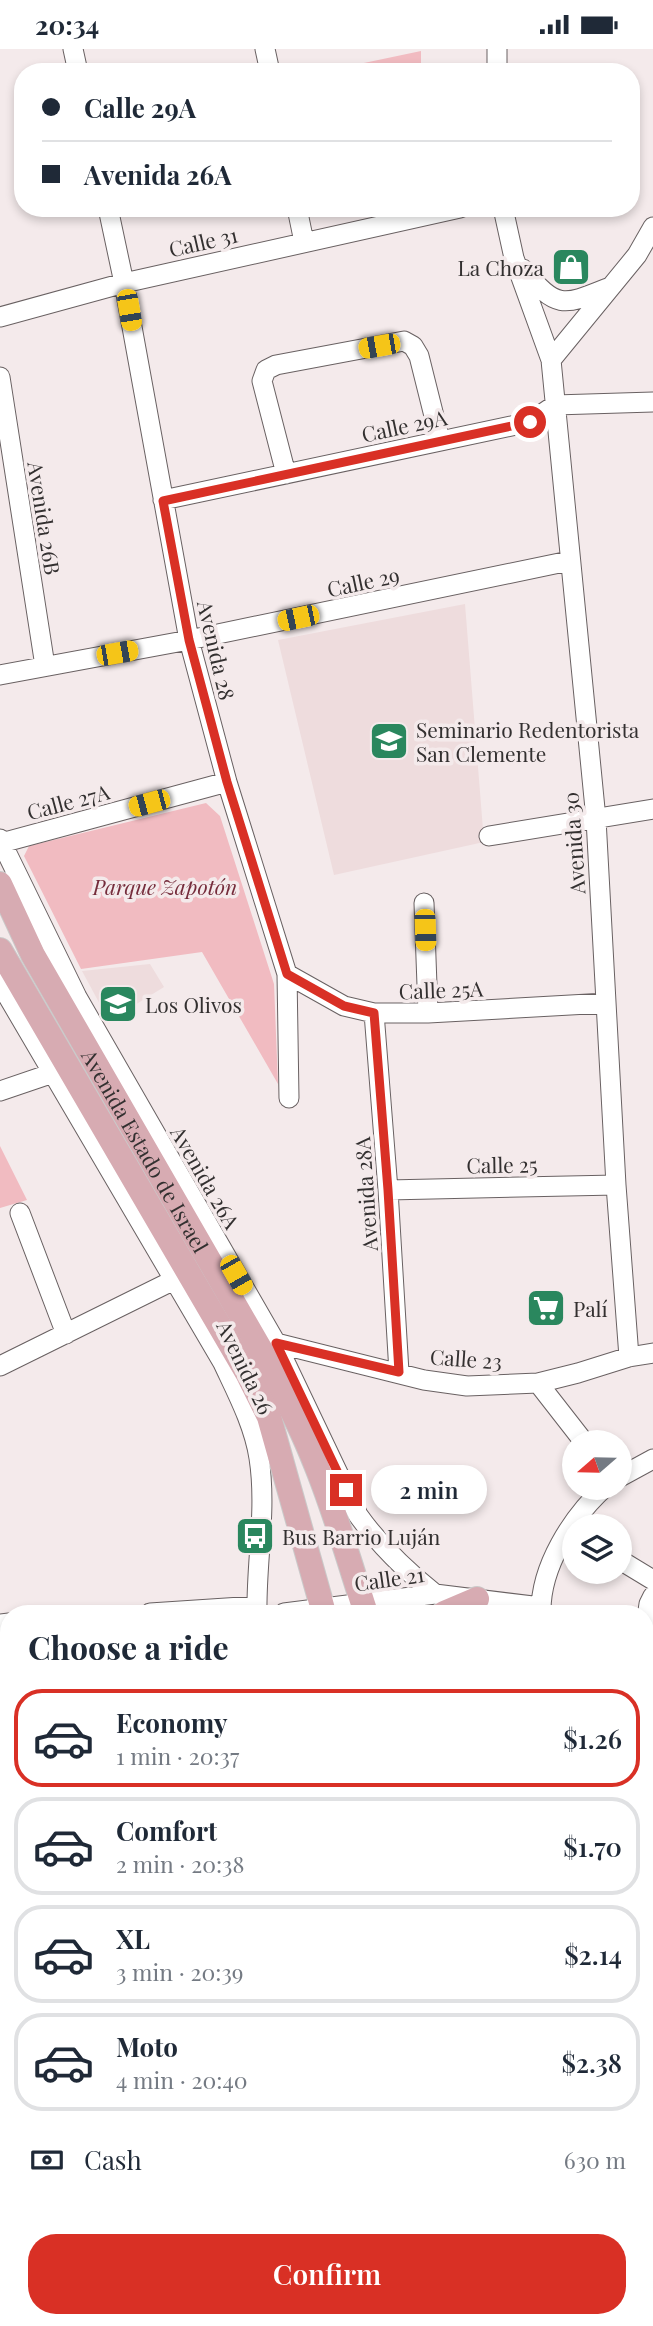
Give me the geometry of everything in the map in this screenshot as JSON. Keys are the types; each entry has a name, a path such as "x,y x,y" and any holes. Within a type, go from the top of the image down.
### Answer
{"main road":[{"name":"Avenida Estado de Israel","path":"0,884 33,955 265,1357 295,1417 322,1481 363,1605"},
{"name":"Avenida Estado de Israel","path":"0,950 247,1373 269,1417 321,1605"},
{"path":"440,1604 477,1599"}],"street":[{"name":"Avenida 28","path":"110,217 189,640 227,782 287,974 289,1098"},
{"path":"299,217 304,242"},
{"name":"Calle 31","path":"0,317 124,283 419,217"},
{"name":"Avenida 30","path":"505,217 514,257 551,360 596,819 616,1185 629,1357"},
{"path":"551,360 637,255 653,227"},
{"path":"514,257 542,292 557,301 578,300 611,287"},
{"path":"286,474 262,381 266,370 276,365 404,341 413,346 419,356 440,440"},
{"name":"Avenida 26B","path":"0,377 45,666"},
{"name":"Calle 29A","path":"163,501 530,422 555,405 653,403"},
{"name":"Calle 29","path":"0,675 189,640 569,561"},
{"name":"Calle 27A","path":"1,841 227,782"},
{"path":"489,836 653,809"},
{"name":"Avenida 26A","path":"1,841 77,997 276,1343 358,1515 375,1540 440,1604"},
{"path":"424,903 428,1013"},
{"name":"Calle 25A","path":"287,974 344,1006 374,1013 428,1013 606,1003"},
{"name":"Avenida 26","path":"0,983 223,1363 245,1410 259,1457 262,1496 257,1605"},
{"name":"Avenida 28A","path":"374,1013 399,1372"},
{"path":"0,1091 53,1073"},
{"name":"Calle 25","path":"388,1190 616,1185"},
{"path":"20,1213 66,1334"},
{"path":"0,1366 174,1280"},
{"name":"Calle 23","path":"276,1343 424,1380 467,1386 538,1383 629,1357 653,1353"},
{"path":"538,1383 575,1430"},
{"path":"632,1470 653,1459"},
{"path":"542,1605 550,1566 562,1546"},
{"path":"632,1567 653,1580"},
{"path":"477,1599 512,1605"}],"shaded area":[{"name":"Seminario Redentorista San Clemente","path":"465,604 484,842 334,875 278,640"},
{"name":"Los Olivos","path":"150,964 164,987 109,1021 82,971"}],"green space":[{"path":"421,51 421,63 364,63"},
{"name":"Parque Zapotón","path":"206,803 220,816 274,984 278,1084 202,952 81,969 24,856 29,846"},
{"path":"0,1146 27,1200 0,1208"}],"place":[{"name":"La Choza","path":"571,267"},
{"name":"Seminario Redentorista San Clemente","path":"389,741"},
{"name":"Los Olivos","path":"118,1004"},
{"name":"Palí","path":"546,1308"},
{"name":"Bus Barrio Luján","path":"255,1536"}],"route":[{"path":"346,1490 276,1343 399,1372 374,1013 344,1006 287,974 227,782 189,640 163,501 530,422"}]}
